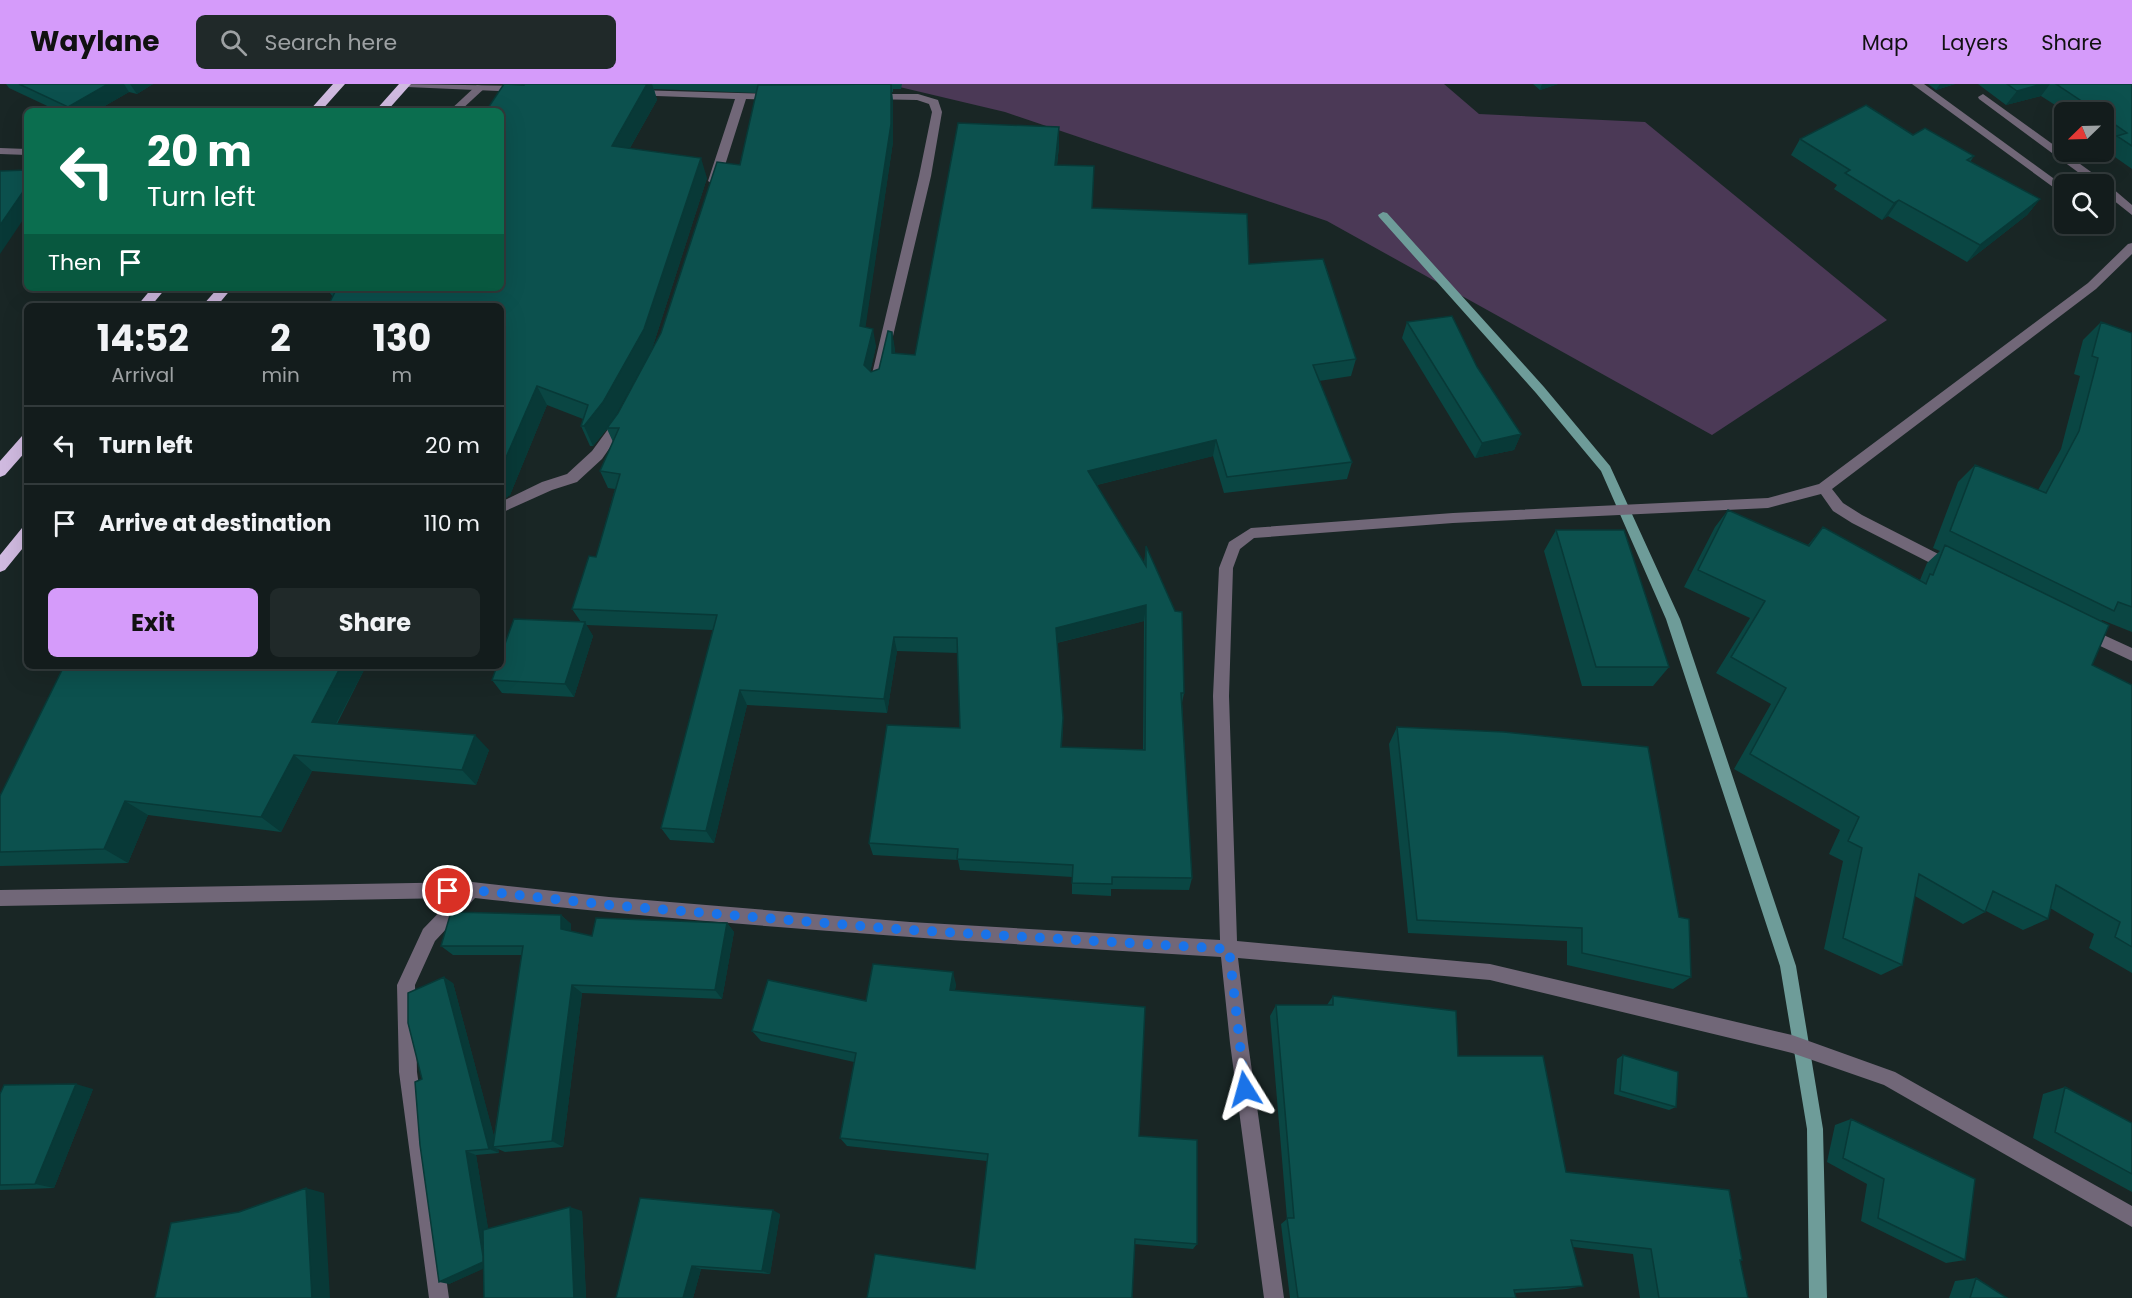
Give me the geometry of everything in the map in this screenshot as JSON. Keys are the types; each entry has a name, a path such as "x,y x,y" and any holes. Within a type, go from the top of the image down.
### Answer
{"highway":[{"path":"318,108 339,84"},
{"path":"384,108 406,84"},
{"path":"146,303 156,291"},
{"path":"212,303 222,291"},
{"path":"0,471 24,443"},
{"path":"0,566 24,536"}],"street":[{"path":"406,84 528,89"},
{"path":"1917,84 2054,184"},
{"path":"457,108 481,87"},
{"path":"623,93 741,98 788,97"},
{"path":"859,97 918,97 934,102 937,112 925,176 876,382"},
{"path":"1983,97 2085,174"},
{"path":"709,196 741,98"},
{"path":"0,151 24,152"},
{"path":"2114,197 2132,211"},
{"path":"1274,1298 1239,1043 1229,949 1221,696 1226,568 1234,546 1251,533 1453,518 1615,512 1768,502 1824,488 2092,286 2132,247"},
{"path":"504,507 547,486 572,478 597,455 629,407"},
{"path":"1824,488 1838,507 1857,519 1960,572"},
{"path":"2068,624 2132,656"},
{"path":"439,1298 408,1072 406,984 429,936 472,890"},
{"path":"0,898 472,890 620,906 909,930 1229,949 1490,972 1792,1044 1889,1078 2132,1217"}],"shaded area":[{"path":"887,84 1444,84 1479,114 1645,122 1887,320 1712,435 1327,221 1005,112"}],"building":[{"path":"19,84 108,84 68,107"},
{"path":"504,84 647,84 612,146 701,158 644,329 603,402 584,426 581,426 588,405 537,386 504,462 504,303 330,303 336,291 504,291 504,108 488,108"},
{"path":"891,84 891,124 860,326 873,329 864,365 871,372 879,369 888,331 892,332 892,353 915,355 958,123 1059,127 1055,165 1094,166 1092,208 1247,214 1249,264 1323,259 1356,359 1313,365 1352,462 1227,477 1216,440 1088,471 1146,566 1146,546 1175,611 1182,612 1184,693 1181,693 1192,878 1112,877 1112,884 1072,883 1073,865 957,859 958,849 869,843 887,725 960,728 957,638 894,637 884,699 740,690 706,831 661,828 717,615 572,609 589,556 596,557 620,474 600,471 619,428 607,428 618,413 661,333 717,162 740,165 758,85","holes":["1146,605 1145,750 1061,747 1063,718 1056,628"]},
{"path":"2007,84 2042,84 2017,91"},
{"path":"2056,84 2132,84 2132,146 2117,136 2127,133 2114,124 2114,102 2083,102"},
{"path":"1866,105 1913,135 1925,128 1974,156 1967,160 2040,199 1980,245 1899,200 1894,203 1845,173 1850,170 1800,139"},
{"path":"24,170 24,190 0,225 0,171"},
{"path":"1452,316 1477,367 1521,434 1482,443 1407,322"},
{"path":"2101,322 2132,333 2132,607 2118,602 2114,611 1950,531 1975,465 2046,493 2079,431 2098,358 2092,356"},
{"path":"1728,510 1809,546 1823,527 1926,584 1930,574 1933,575 1945,545 2109,625 2092,665 2132,685 2132,947 2115,937 2120,922 2056,885 2048,919 1993,891 1985,912 1919,874 1902,965 1843,938 1862,848 1848,841 1859,817 1750,754 1786,688 1731,657 1765,601 1698,570"},
{"path":"1556,530 1624,530 1669,667 1596,667"},
{"path":"514,619 585,622 565,684 492,680 496,669 504,669 504,647"},
{"path":"63,669 339,669 312,722 475,735 462,770 294,755 261,817 125,801 104,849 0,852 0,796"},
{"path":"1397,727 1504,732 1648,747 1679,917 1689,919 1691,977 1582,953 1582,928 1417,920"},
{"path":"451,912 561,915 561,929 592,936 596,918 727,923 715,990 572,985 552,1141 493,1147 523,946 441,946"},
{"path":"873,964 953,972 950,990 1145,1007 1139,1136 1197,1140 1197,1244 1135,1239 1132,1298 867,1298 875,1254 975,1269 988,1154 840,1138 856,1053 752,1031 768,980 866,1001"},
{"path":"444,977 489,1149 466,1151 483,1262 439,1282 420,1145 415,1082 422,1079 408,1023 408,993"},
{"path":"1333,996 1456,1011 1458,1056 1543,1056 1566,1172 1729,1190 1748,1298 1659,1298 1651,1249 1571,1240 1583,1286 1514,1290 1516,1298 1298,1298 1287,1218 1294,1218 1276,1005 1333,1005"},
{"path":"1623,1055 1678,1072 1676,1107 1620,1091"},
{"path":"76,1084 35,1184 0,1185 0,1094 4,1085"},
{"path":"2065,1087 2132,1123 2132,1174 2055,1132"},
{"path":"1851,1119 1975,1179 1965,1260 1878,1218 1884,1179 1843,1158"},
{"path":"306,1188 312,1298 155,1298 171,1223 239,1212"},
{"path":"640,1198 773,1210 762,1271 692,1266 683,1298 616,1298"},
{"path":"570,1207 574,1298 484,1298 483,1230"},
{"path":"1976,1278 2007,1298 1970,1298"}],"waterway":[{"path":"1383,215 1540,390 1606,469 1673,619 1788,966 1815,1129 1818,1298"}],"route":[{"path":"448,891 472,890 609,905 909,930 1229,949 1245,1089"}]}
